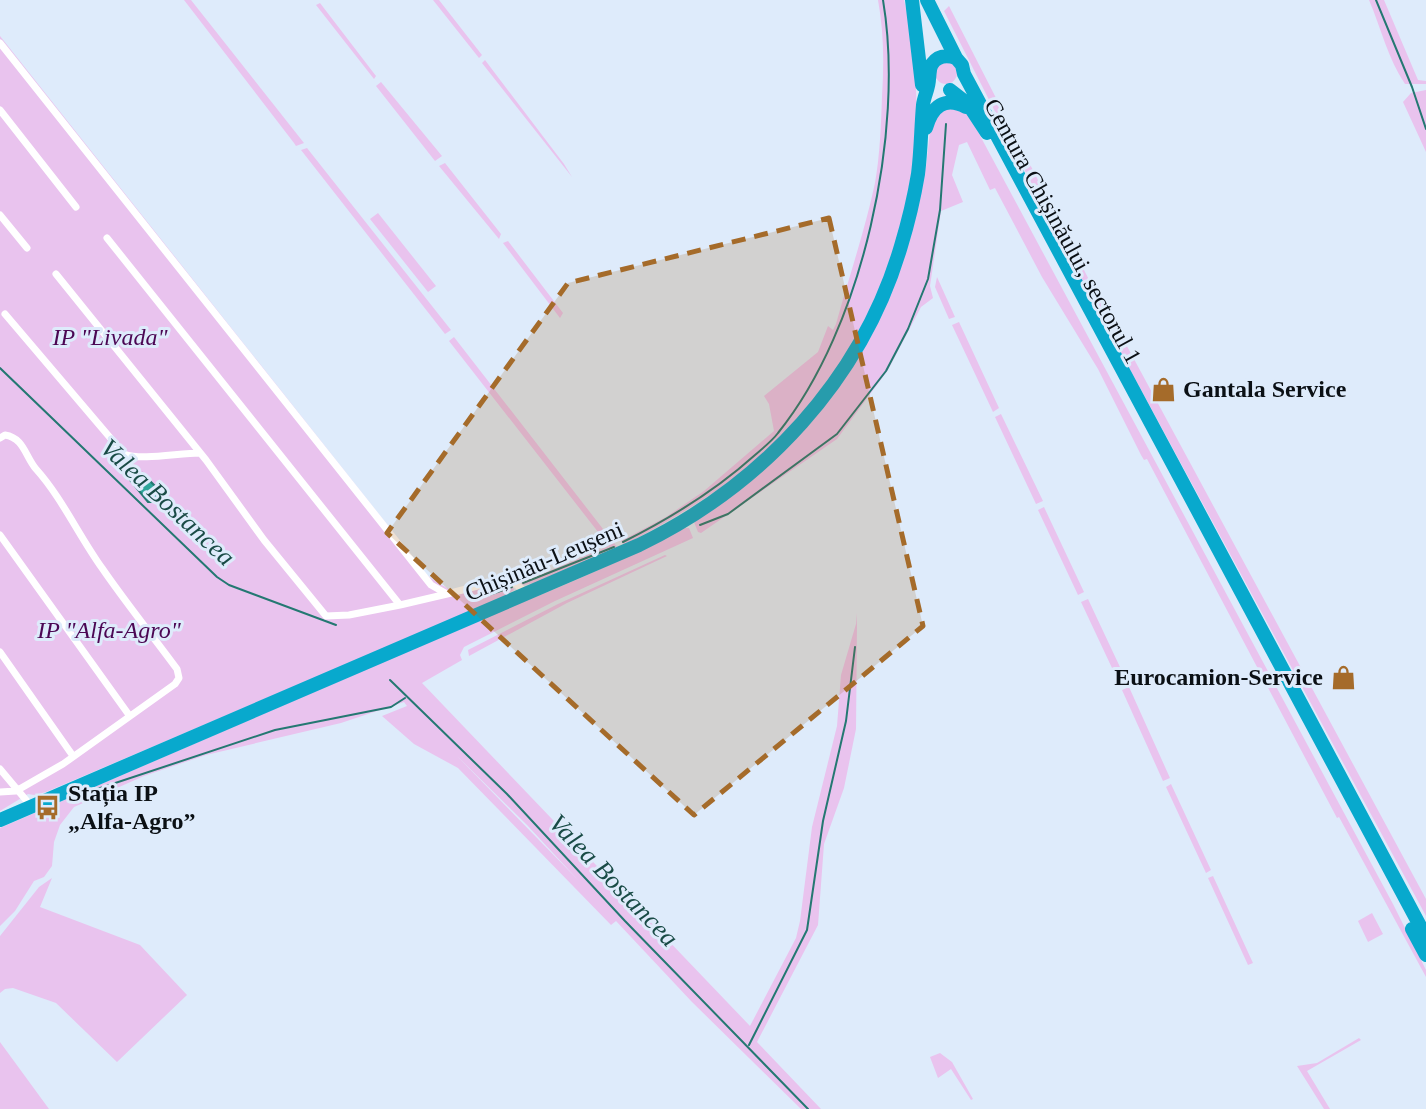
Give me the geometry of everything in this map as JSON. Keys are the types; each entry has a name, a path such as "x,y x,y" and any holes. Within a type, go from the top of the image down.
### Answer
{"highway":[{"path":"912,0 933,83 947,90"},
{"path":"912,0 923,103 920,150"},
{"path":"923,119 929,106 947,90 960,84 964,74 962,65 928,0"},
{"path":"923,103 930,71 939,57 956,58"},
{"name":"Centura Chișinăului, sectorul 1","path":"964,74 1426,937"},
{"name":"Centura Chișinăului, sectorul 1","path":"947,90 968,104 979,119 1426,955"},
{"path":"920,150 929,117 944,102 969,108 979,119"},
{"name":"Chișinău-Leușeni","path":"0,820 639,545 681,523 738,484 804,422 850,360 877,310 901,246 914,197 920,150"}],"street":[{"path":"0,43 397,545 431,585 447,594"},
{"path":"0,110 76,207"},
{"path":"0,215 27,248"},
{"path":"107,238 400,605"},
{"path":"56,274 326,615 349,615 400,605 508,578 528,593"},
{"path":"5,314 124,454 139,458 173,453 200,453"},
{"path":"0,438 5,435 13,436 24,446 33,466 47,480 102,568 177,669 179,678 175,684 73,756 16,791 0,792"},
{"path":"0,535 129,715"},
{"path":"0,652 73,756"},
{"path":"0,769 31,806"}],"highlighted area":[{"path":"829,218 923,626 694,815 387,533 568,283"}],"green space":[{"path":"184,0 191,0 304,143 296,146"},
{"path":"433,0 439,0 482,55 479,58"},
{"path":"878,0 904,0 913,53 916,107 913,160 904,214 888,265 867,315 841,362 810,406 770,448 700,501 624,545 621,541 666,517 704,491 774,431 769,404 764,396 818,352 828,326 833,330 836,324 867,218 877,172 883,60"},
{"path":"1369,0 1384,0 1418,80 1426,81 1426,84 1405,84 1389,54"},
{"path":"320,3 376,76 374,79 316,5"},
{"path":"949,6 1106,313 1094,307 944,11"},
{"path":"0,36 427,575 455,594 502,582 511,583 514,590 500,599 46,792 28,794 0,811"},
{"path":"485,60 564,164 572,177 482,63"},
{"path":"946,62 954,65 957,73 954,81 946,84 938,81 935,73 938,65"},
{"path":"381,82 442,156 435,161 376,86"},
{"path":"1426,90 1426,152 1403,102 1411,93"},
{"path":"946,106 967,113 977,130 1393,904 1426,970 1426,977 1339,817 1337,818 1147,459 1144,460 1141,455 1098,369 1042,277 995,188 990,190 967,142 959,145 952,175 963,202 941,211 930,286 933,298 921,307 888,370 837,439 701,533 698,532 694,522 849,372 926,167 931,122"},
{"path":"307,148 451,330 445,334 301,150"},
{"path":"445,163 501,234 499,239 439,166"},
{"path":"378,213 436,286 428,292 370,219"},
{"path":"508,241 563,313 560,318 503,243"},
{"path":"937,277 955,317 949,319 935,287"},
{"path":"959,322 999,408 993,412 952,325"},
{"path":"1115,324 1426,899 1426,916 1112,336"},
{"path":"454,337 617,547 535,583 523,585 520,581 522,576 530,579 609,546 449,341"},
{"path":"1001,414 1043,501 1036,504 995,417"},
{"path":"1044,507 1084,592 1078,595 1038,510"},
{"path":"689,528 693,538 555,601 464,647 460,655 462,660 422,683 750,1026 796,938 812,827 837,726 841,675 856,624 856,613 857,625 856,729 844,788 824,844 818,925 757,1042 821,1109 801,1109 692,1002 616,921 611,925 458,768 414,744 382,716 407,706 404,702 341,723 206,755 144,776 74,807 60,825 54,842 52,866 44,877 34,881 15,911 0,926 0,828 569,583","holes":["457,756 527,825 579,881"]},
{"path":"667,556 567,603 469,656 468,650 558,604"},
{"path":"1088,599 1127,682 1120,685 1081,602"},
{"path":"1129,687 1170,778 1163,781 1122,690"},
{"path":"1171,784 1211,870 1206,873 1166,787"},
{"path":"1213,876 1253,963 1248,965 1208,878"},
{"path":"52,878 40,907 140,945 187,995 117,1062 56,1003 13,988 0,993 0,936 39,887"},
{"path":"1372,913 1383,934 1368,942 1358,921"},
{"path":"1359,1038 1361,1040 1307,1071 1330,1109 1324,1109 1297,1066 1317,1063"},
{"path":"0,1042 49,1109 0,1109"},
{"path":"940,1053 952,1062 973,1099 971,1100 951,1069 938,1078 930,1057"}],"shaded area":[{"path":"142,473 164,495 155,502 148,502 130,480"}],"waterway":[{"path":"623,542 708,492 770,442 808,390 833,339 854,284 871,226 882,167 888,108 888,52 883,0"},
{"path":"1376,0 1412,87 1426,129"},
{"path":"700,525 728,514 837,434 886,371 908,329 928,279 940,210 946,124"},
{"name":"Valea Bostancea","path":"0,368 217,577 229,585 336,625"},
{"path":"523,583 614,547"},
{"path":"486,596 512,587"},
{"path":"749,1045 807,930 823,821 846,721 855,647"},
{"name":"Valea Bostancea","path":"390,680 507,794 625,921 808,1109"},
{"path":"70,798 275,730 391,707 405,698"}],"place":[{"name":"Gantala Service","path":"1163,389"},
{"name":"Eurocamion-Service","path":"1343,677"},
{"name":"Stația IP „Alfa-Agro”","path":"48,807"}],"park label":[{"name":"IP \"Livada\"","path":"110,337"},
{"name":"IP \"Alfa-Agro\"","path":"109,630"}]}
